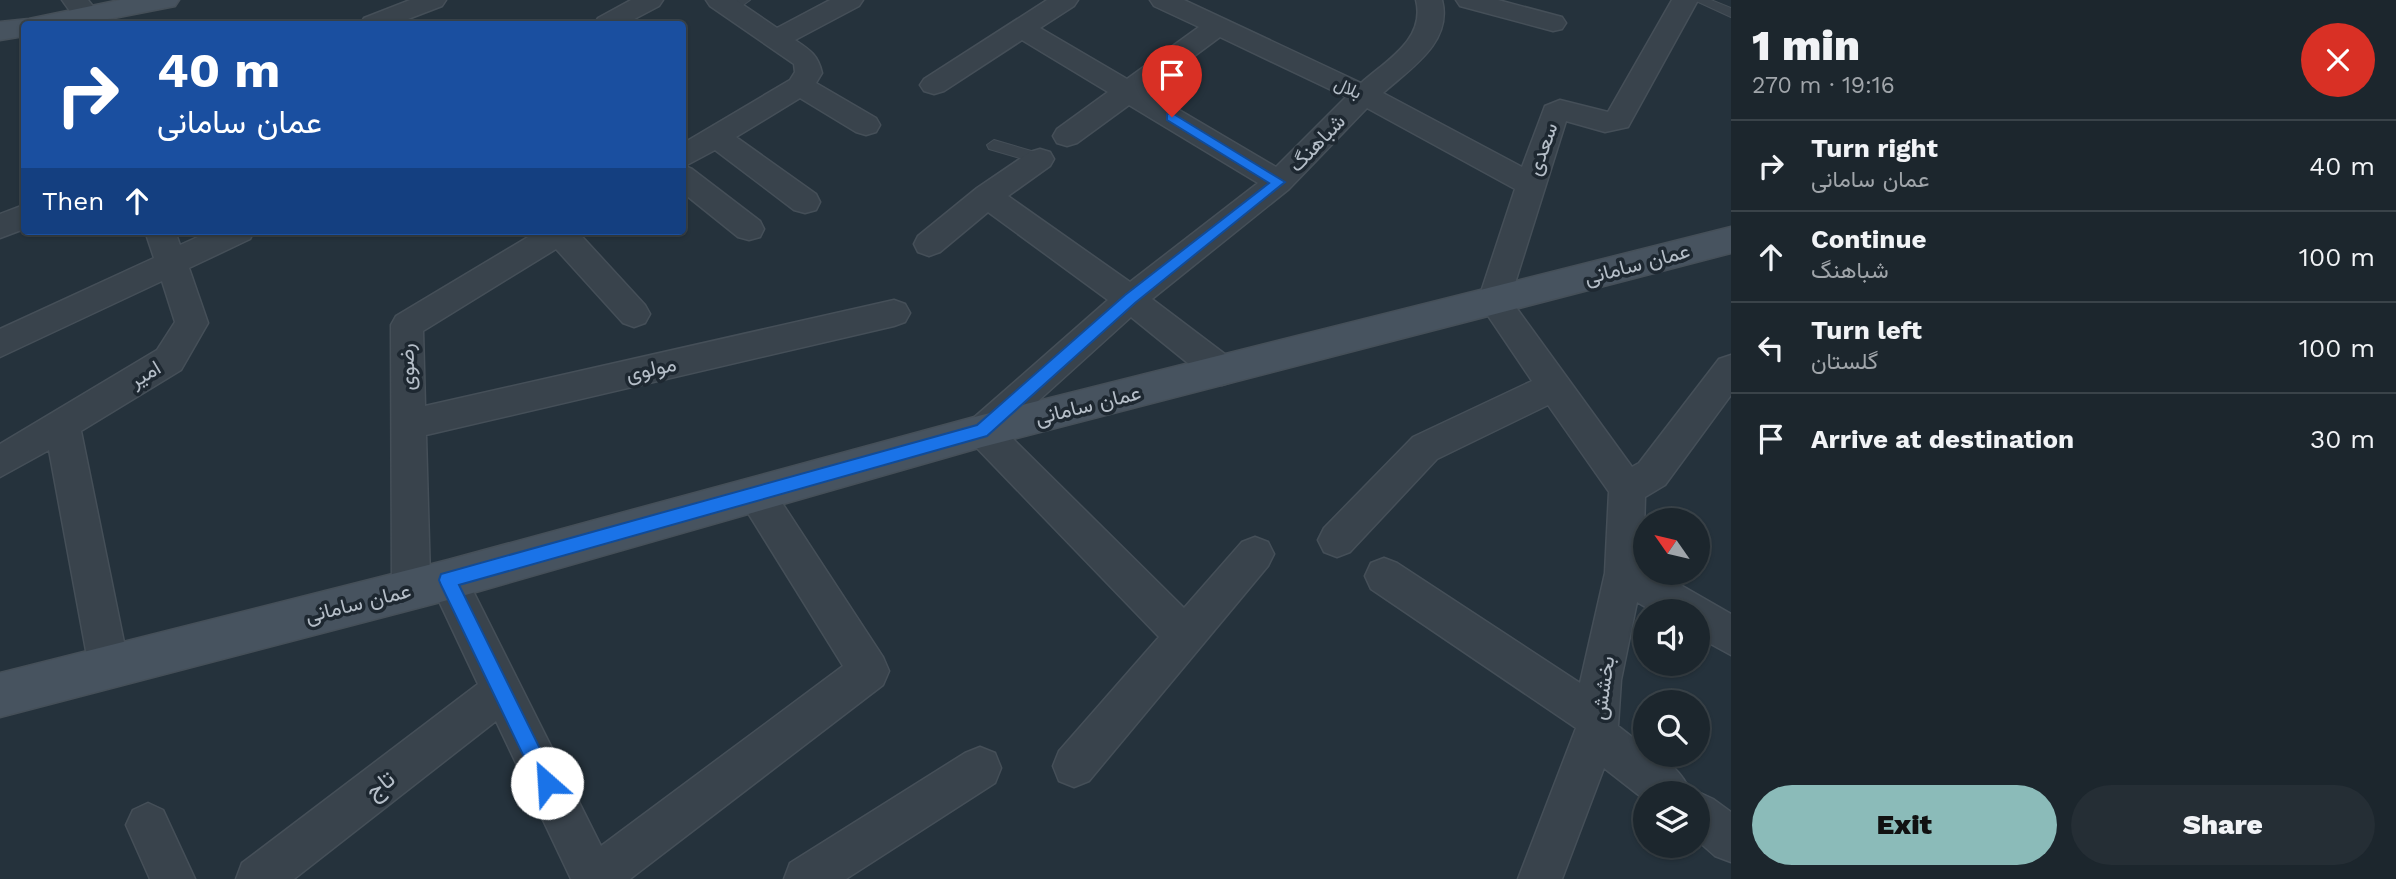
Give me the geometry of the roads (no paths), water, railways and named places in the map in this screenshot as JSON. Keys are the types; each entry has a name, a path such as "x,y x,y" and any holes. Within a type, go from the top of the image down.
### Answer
{"street":[{"path":"48,21 81,8 165,0"},
{"path":"612,21 650,0"},
{"path":"776,39 850,0"},
{"path":"934,85 1065,0"},
{"name":"بلال","path":"1163,0 1364,95 1530,184"},
{"path":"1402,0 1431,8"},
{"path":"1469,0 1553,23"},
{"name":"سعدی","path":"1494,301 1555,113 1560,109 1609,123 1618,120 1685,0"},
{"path":"380,21 428,2 444,21"},
{"path":"686,156 800,86 809,73 806,60 731,3"},
{"name":"شباهنگ","path":"982,431 1130,299 1279,182 1364,95 1423,43 1431,8"},
{"path":"1067,136 1217,27"},
{"path":"0,32 21,28"},
{"path":"1022,29 1279,182"},
{"path":"800,86 866,125"},
{"path":"716,137 805,202"},
{"path":"929,244 987,196 1040,159"},
{"path":"686,179 749,229"},
{"path":"987,196 1130,299 1222,372"},
{"path":"0,227 21,217"},
{"name":"امیر","path":"0,462 169,360 192,323 161,235"},
{"path":"0,344 231,235"},
{"name":"رضوی","path":"429,584 408,425 407,325 555,235"},
{"path":"563,235 634,314"},
{"name":"عمان سامانی","path":"0,695 429,584 982,431 1222,372 1731,240"},
{"path":"1494,301 1628,489 1652,474 1728,378"},
{"name":"مولوی","path":"408,425 894,313"},
{"path":"1337,540 1425,448 1554,386"},
{"path":"62,424 109,667"},
{"path":"982,431 1185,636"},
{"name":"بخشش","path":"1540,879 1597,727 1601,680 1624,572 1628,489"},
{"path":"429,584 502,691 594,879 869,671 756,494"},
{"path":"1074,766 1255,554"},
{"path":"1624,572 1668,599"},
{"path":"1384,576 1597,727 1657,781"},
{"path":"1710,623 1731,636"},
{"name":"تاج","path":"258,879 502,691"},
{"path":"806,879 980,768"},
{"path":"1710,823 1731,840"},
{"path":"148,825 173,879"}],"lane":[{"path":"1700,0 1731,13"},
{"path":"994,145 1040,159"}]}
